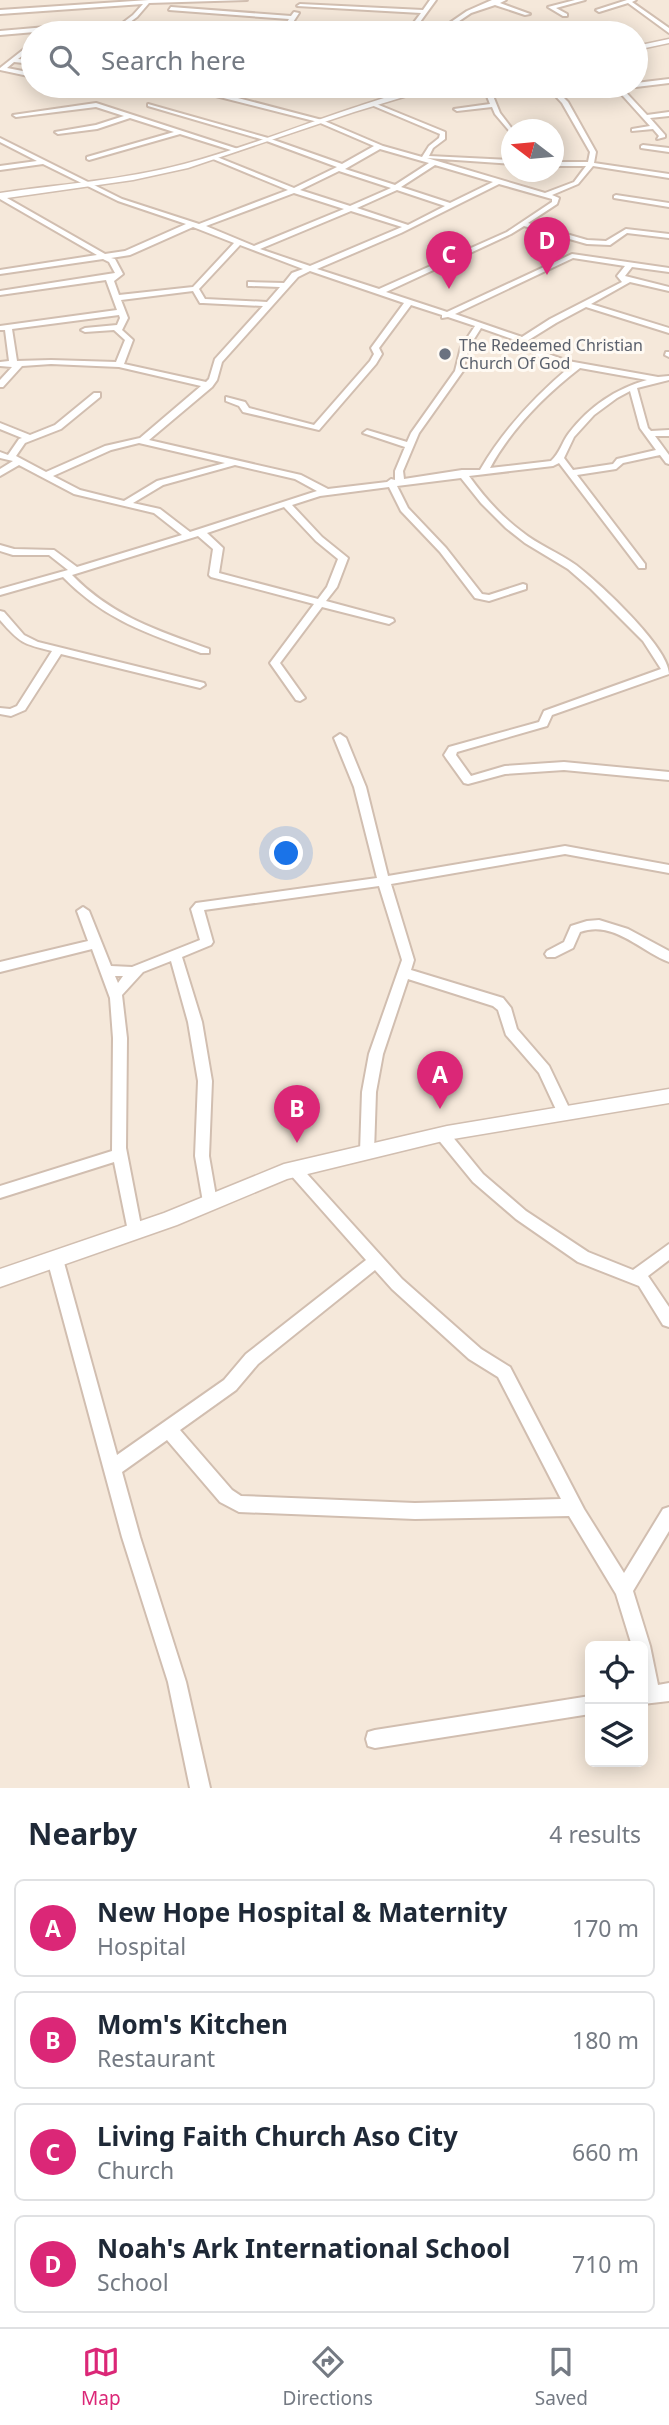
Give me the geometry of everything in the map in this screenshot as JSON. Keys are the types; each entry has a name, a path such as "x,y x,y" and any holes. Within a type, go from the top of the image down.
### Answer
{"street":[{"path":"46,0 54,8 60,21"},
{"path":"4,25 3,12 106,3 244,0"},
{"path":"418,21 433,0"},
{"path":"481,0 527,14"},
{"path":"456,21 469,12 503,0"},
{"path":"565,15 551,7 582,0"},
{"path":"198,21 208,1"},
{"path":"599,10 632,1 669,31"},
{"path":"128,21 146,2"},
{"path":"291,21 300,3 424,12"},
{"path":"142,9 293,18"},
{"path":"0,33 21,32"},
{"path":"648,44 669,41"},
{"path":"21,54 1,68 21,72"},
{"path":"13,60 21,61"},
{"path":"648,84 669,81"},
{"path":"231,98 320,121 380,146 556,198 555,203 523,224 379,292"},
{"path":"0,196 158,173 215,158 393,98"},
{"path":"492,98 504,119"},
{"path":"548,194 576,183 591,164 593,152 561,98"},
{"path":"628,98 663,136 659,138"},
{"path":"16,115 88,104 236,150"},
{"path":"372,104 443,133 442,139 431,147 423,158"},
{"path":"150,105 266,139 297,153 452,206"},
{"path":"457,109 495,105"},
{"path":"646,117 669,114"},
{"path":"58,132 97,127 130,116"},
{"path":"634,131 654,127"},
{"path":"89,158 178,133"},
{"path":"0,140 120,200 312,270 522,341 542,355 578,365 659,379"},
{"path":"0,272 102,256 115,258 293,190 342,168 380,146"},
{"path":"643,146 669,150"},
{"path":"215,158 293,190 408,227"},
{"path":"423,158 501,162"},
{"path":"0,168 45,162"},
{"path":"253,249 352,209 398,186 433,163"},
{"path":"564,164 591,164 669,176"},
{"path":"144,440 209,385 217,373 218,361 295,275 408,227 497,182"},
{"path":"0,196 102,256"},
{"path":"616,197 669,205"},
{"path":"523,224 587,242 607,243 626,230 669,236"},
{"path":"117,298 195,289 238,243"},
{"path":"445,316 572,256 669,270"},
{"path":"85,330 118,327 124,320 110,280 119,274 115,258"},
{"path":"0,260 15,269"},
{"path":"522,341 552,321 626,284 628,281 621,276 630,264"},
{"path":"27,267 38,286"},
{"path":"0,293 115,277"},
{"path":"625,279 669,289"},
{"path":"251,284 285,285"},
{"path":"195,289 203,301 267,304"},
{"path":"229,399 242,404 246,410 316,428 379,354 374,348 408,303"},
{"path":"586,305 669,331"},
{"path":"16,365 4,328 122,312"},
{"path":"478,326 465,346 458,371 438,396 410,446 395,482 404,509 443,550 479,596 489,597 523,587"},
{"path":"118,327 129,340 119,365"},
{"path":"0,364 51,362 119,365 209,385"},
{"path":"0,385 16,365"},
{"path":"484,471 525,415 578,365"},
{"path":"0,592 189,536 326,491 553,463 560,458 569,438 599,404 617,392 669,377"},
{"path":"633,387 648,434 669,461"},
{"path":"0,473 17,446 58,427 97,395"},
{"path":"0,426 30,438"},
{"path":"367,433 410,446"},
{"path":"648,434 669,433"},
{"path":"47,475 108,448 144,440 298,477 326,491"},
{"path":"572,473 616,466 620,461 661,452"},
{"path":"10,458 77,492 157,511 189,536"},
{"path":"560,458 642,566"},
{"path":"128,502 160,483 234,463"},
{"path":"462,473 485,505 495,510 500,519 529,543 555,554 642,634 668,670 548,713 543,724 453,750 450,755 468,780 505,770 564,766 669,776"},
{"path":"286,503 319,539 343,558 332,587 275,663 300,698"},
{"path":"200,532 218,548 214,575 389,621"},
{"path":"0,548 13,552 51,552 70,571 87,597 110,614 205,651"},
{"path":"0,614 20,637 57,651 200,685"},
{"path":"0,711 11,713 21,708 57,651"},
{"path":"340,737 360,788 408,960 376,1054 369,1092 367,1152"},
{"path":"115,993 135,972 207,942 197,909 200,906 384,881 565,850 669,869"},
{"path":"83,911 115,993 120,1038 120,1154 135,1231"},
{"path":"551,954 569,945 575,929 593,923 633,938 669,957"},
{"path":"0,967 94,944"},
{"path":"176,955 195,1022 205,1081 202,1156 210,1202"},
{"path":"105,971 135,972"},
{"path":"405,973 498,1002 504,1008 511,1031 544,1070 564,1112"},
{"path":"0,1278 135,1231 294,1169 442,1134 669,1096"},
{"path":"442,1134 478,1178 521,1215 583,1257 644,1281 669,1320"},
{"path":"0,1192 120,1154"},
{"path":"294,1169 397,1284 475,1354 504,1372 574,1507 624,1590 639,1641"},
{"path":"635,1277 669,1251"},
{"path":"55,1259 112,1469 177,1682 200,1788"},
{"path":"112,1469 230,1385 252,1359 376,1261"},
{"path":"169,1430 226,1496 239,1504 415,1511 574,1507"},
{"path":"624,1590 669,1515"},
{"path":"648,1673 654,1695"},
{"path":"375,1739 585,1705"}],"shaded area":[{"path":"0,0 669,0 669,1788 0,1788"}],"place":[{"name":"Noah's Ark International School","path":"547,275"},
{"name":"Living Faith Church Aso City","path":"449,289"},
{"name":"The Redeemed Christian Church Of God","path":"445,354"},
{"name":"New Hope Hospital & Maternity","path":"440,1109"},
{"name":"Mom's Kitchen","path":"297,1143"}]}
